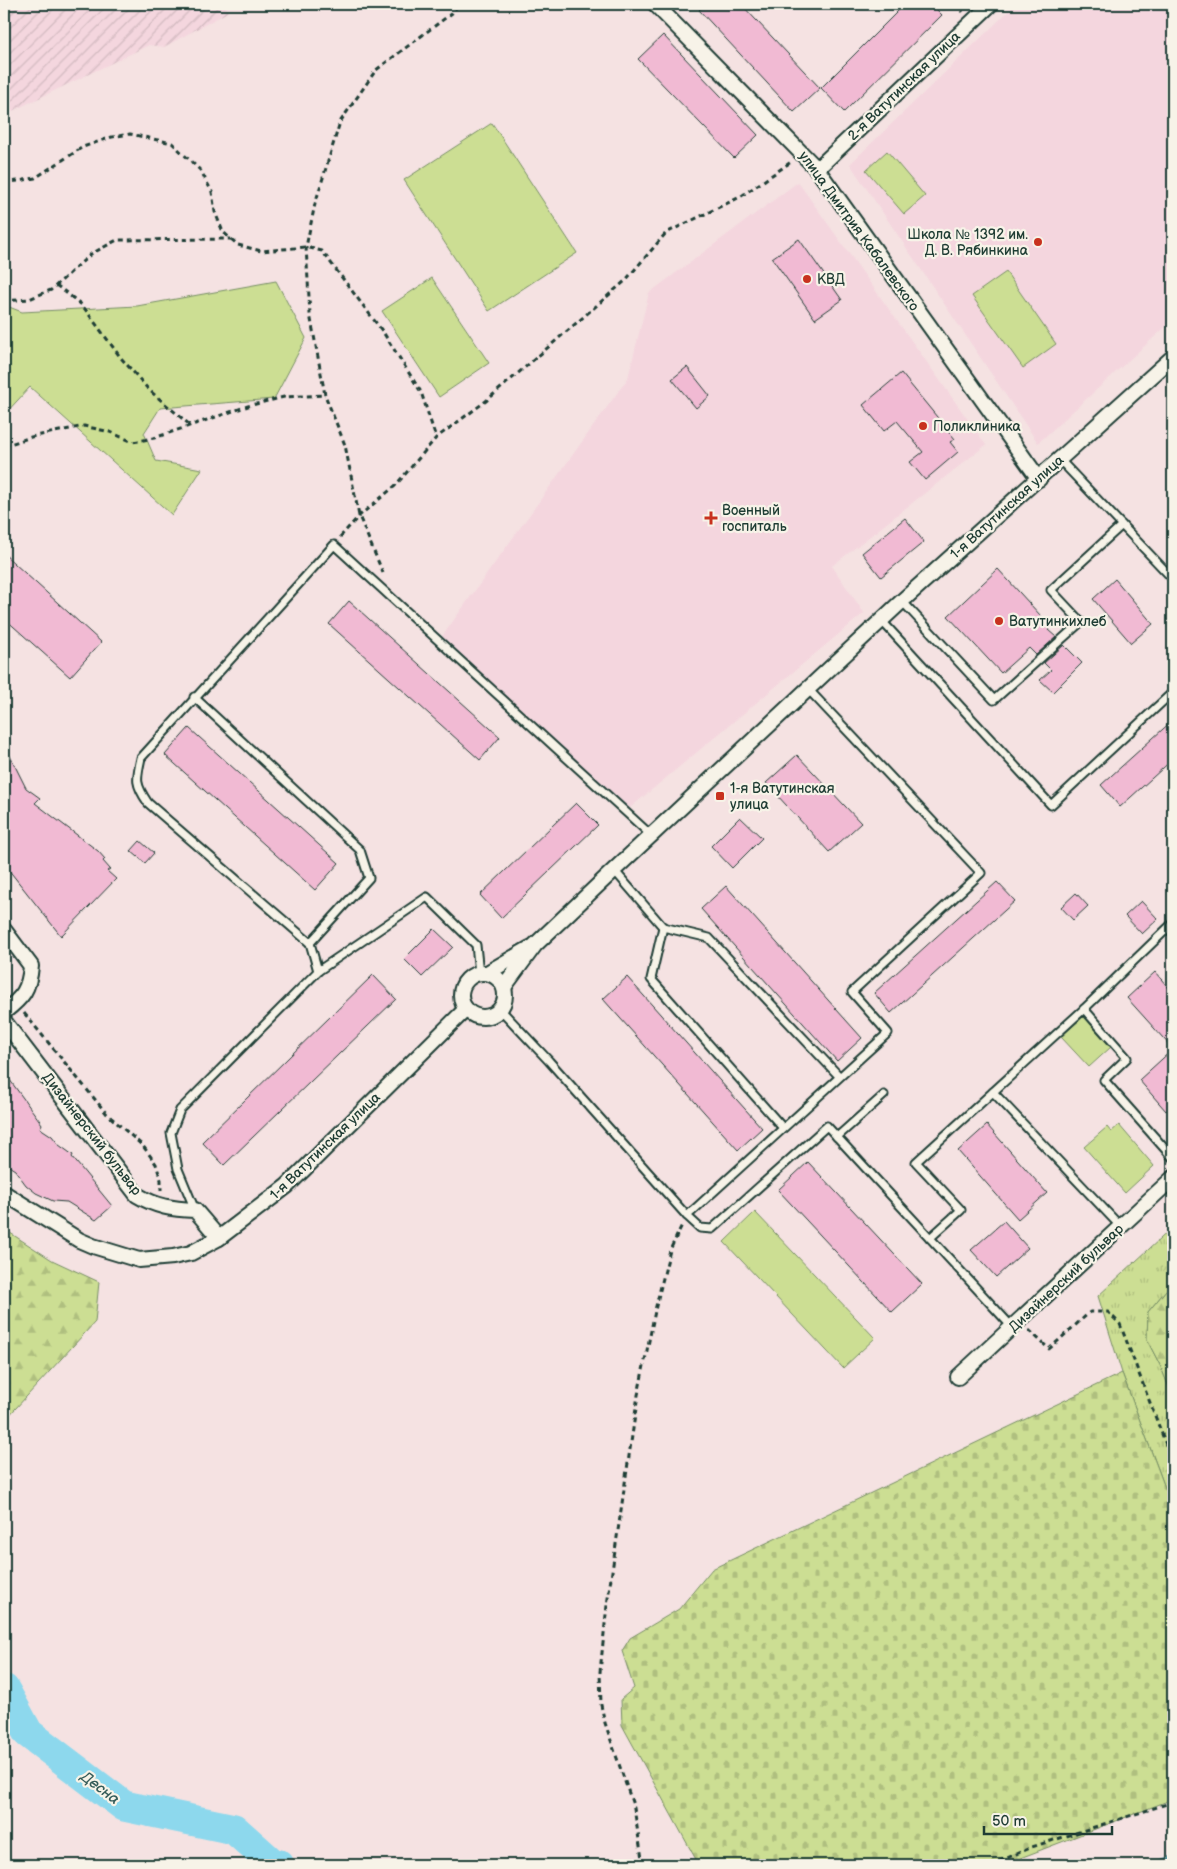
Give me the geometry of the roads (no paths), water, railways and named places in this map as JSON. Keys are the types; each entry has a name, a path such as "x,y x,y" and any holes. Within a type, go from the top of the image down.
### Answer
{"street":[{"name":"улица Дмитрия Кабалевского","path":"655,4 818,169 1039,479"},
{"name":"2-я Ватутинская улица","path":"818,169 991,4"},
{"name":"1-я Ватутинская улица","path":"504,988 535,945 614,870 881,620 1173,357"},
{"path":"4,930 31,966 30,983 16,1002 4,1012"},
{"name":"1-я Ватутинская улица","path":"483,973 535,945"},
{"path":"483,973 494,976 504,988 504,1002 500,1009 487,1016 479,1016 466,1009 461,995 462,987 466,980 483,973"},
{"name":"1-я Ватутинская улица","path":"4,1193 79,1240 93,1246 139,1260 173,1257 191,1253 219,1238 287,1186 466,1009"},
{"name":"Дизайнерский бульвар","path":"4,1021 137,1195 151,1203 172,1209 195,1210"},
{"name":"Дизайнерский бульвар","path":"958,1377 1173,1178"},
{"path":"195,1210 219,1238"}],"lane":[{"path":"1060,460 1173,580"},
{"path":"902,602 994,700 1081,622 1051,590 1122,525"},
{"path":"318,971 310,943 148,803 138,789 138,773 141,758 334,544 652,836"},
{"path":"881,620 1051,804 1173,692"},
{"path":"687,1216 888,1032 852,992 982,872 808,688"},
{"path":"194,698 360,850 368,878 310,943"},
{"path":"614,870 663,927 709,938 839,1076"},
{"path":"195,1210 178,1169 171,1133 180,1110 318,971 427,897 476,945 483,973"},
{"path":"930,1238 961,1210 916,1162 1084,1009 1173,923"},
{"path":"663,927 651,979 784,1128"},
{"path":"500,1009 549,1060 687,1216 700,1228 712,1230 827,1126 930,1238 1016,1324"},
{"path":"1084,1009 1127,1058 1104,1080 1173,1158"},
{"path":"993,1092 1121,1227"},
{"path":"837,1137 884,1096"}],"waterway":[{"name":"Десна","path":"4,1689 28,1733 124,1806 234,1829 272,1863 279,1865"},
{"path":"1152,1865 1173,1857"}],"place":[{"name":"Школа № 1392 им. Д. В. Рябинкина","path":"1038,242"},
{"name":"КВД","path":"807,279"},
{"name":"Поликлиника","path":"923,426"},
{"name":"Военный госпиталь","path":"711,518"},
{"name":"Ватутинкихлеб","path":"999,621"},
{"name":"1-я Ватутинская улица","path":"720,796"}]}
